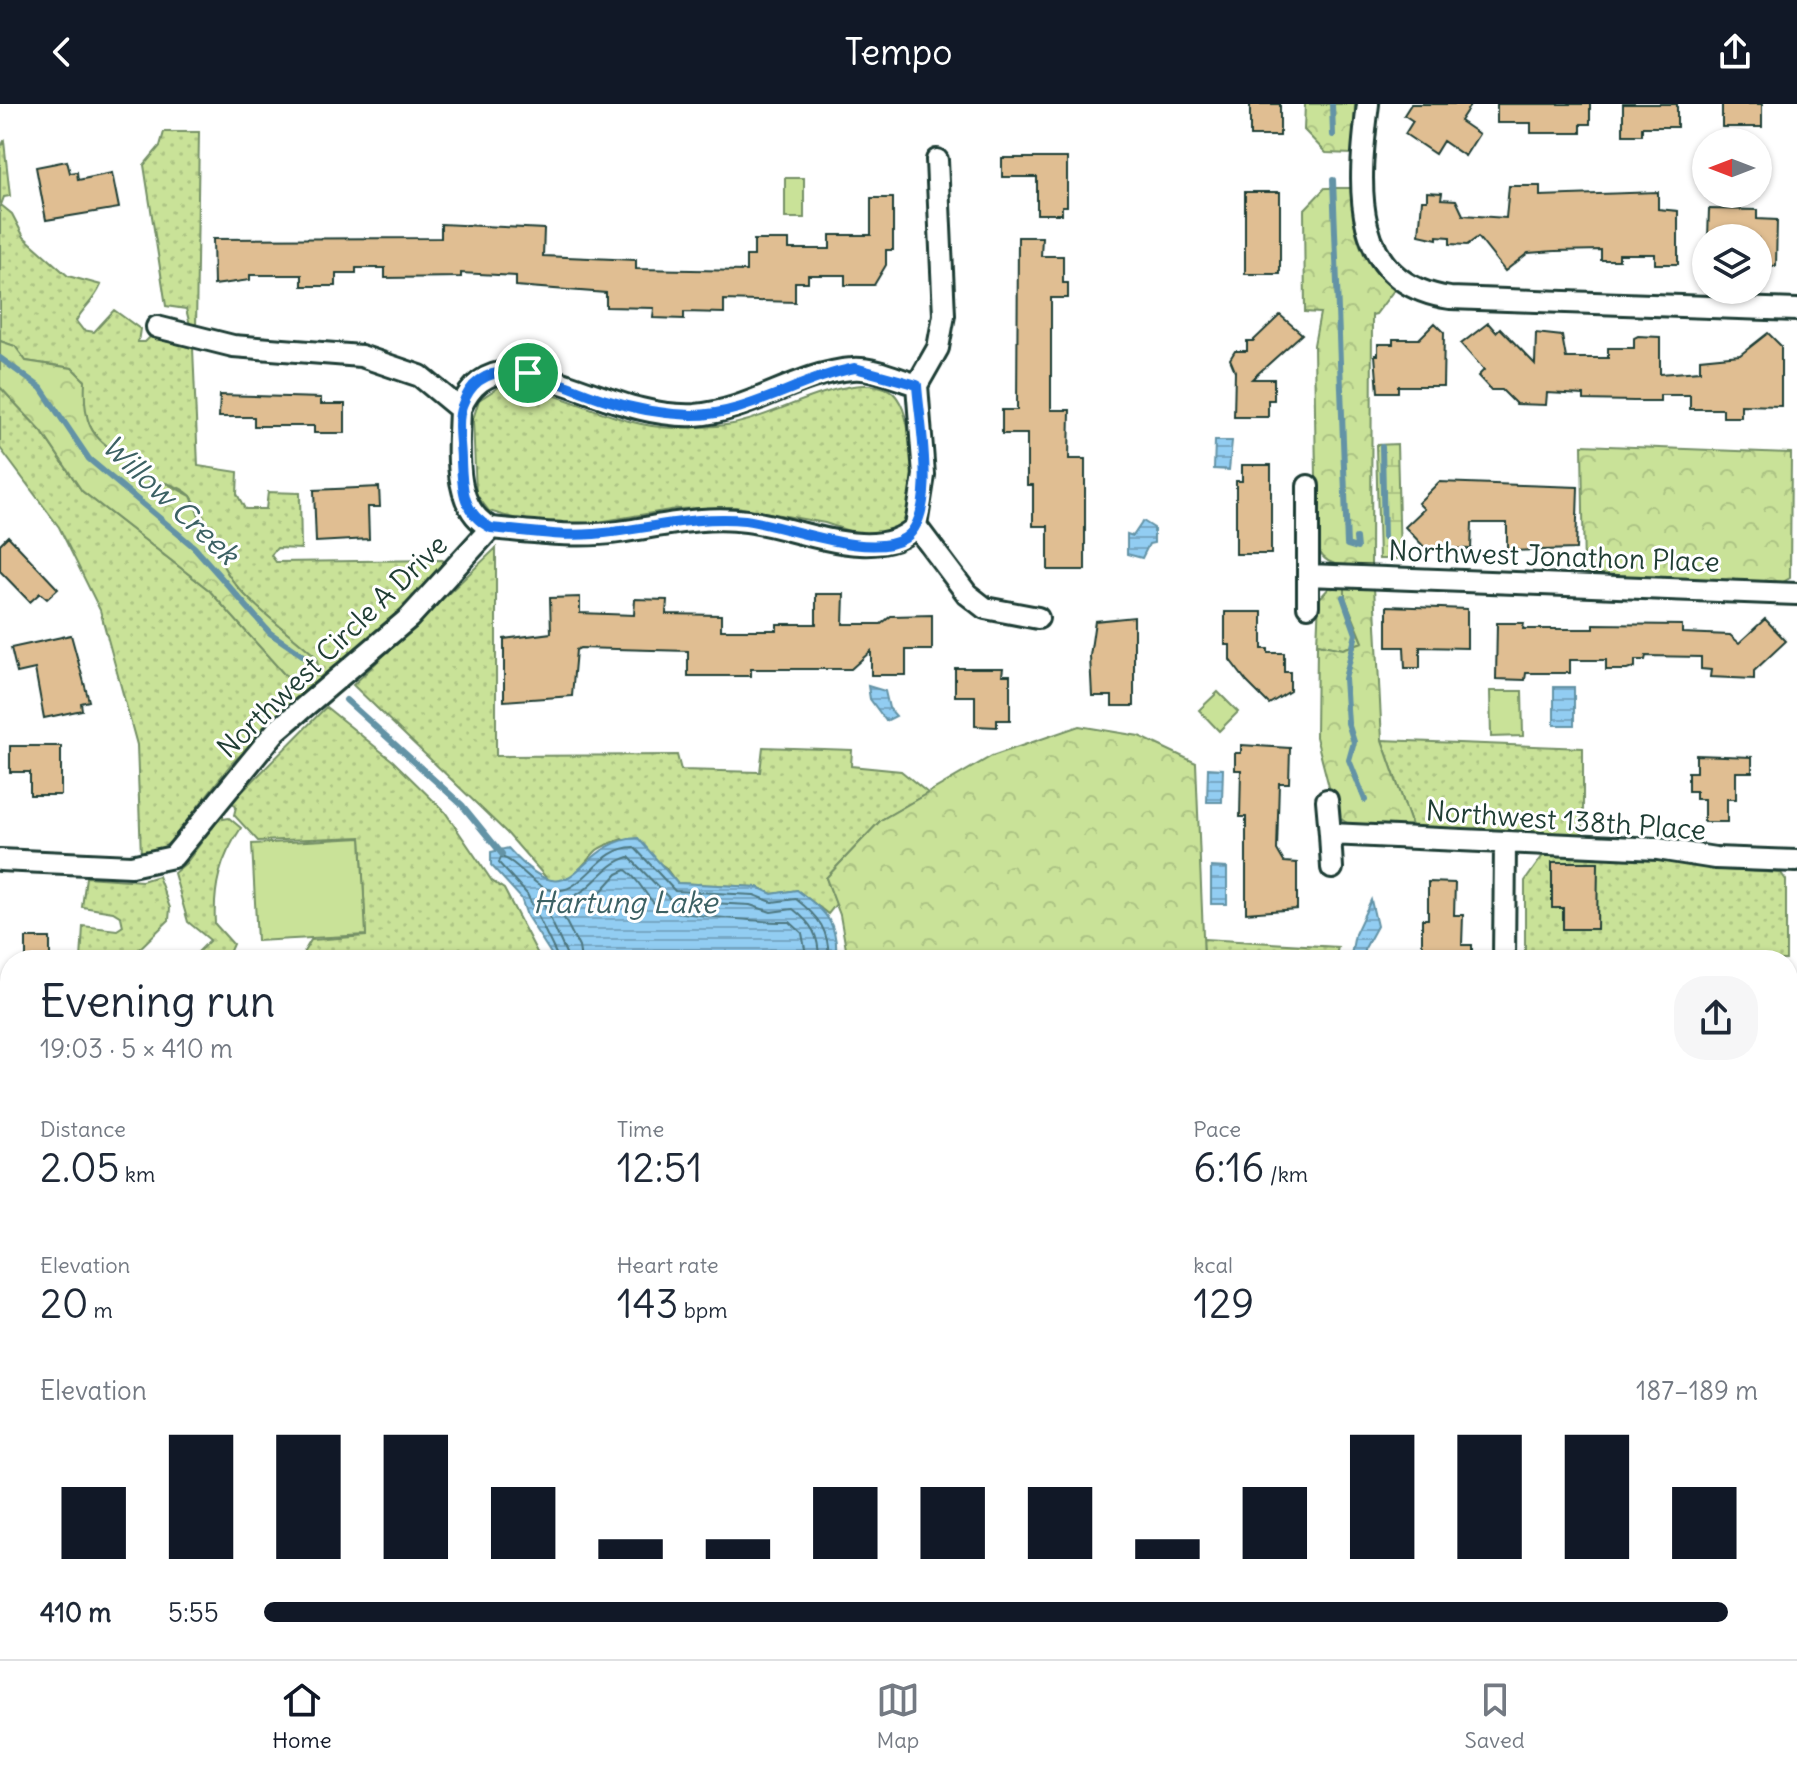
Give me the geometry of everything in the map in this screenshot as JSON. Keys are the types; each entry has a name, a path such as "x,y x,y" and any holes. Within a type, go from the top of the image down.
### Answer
{"street":[{"path":"1368,104 1364,217 1369,238 1385,267 1414,289 1450,298 1797,310"},
{"path":"491,528 589,535 703,518 759,523 864,546 887,544 905,538 916,526 924,475 917,385 938,348 944,315 937,160"},
{"path":"157,327 233,346 372,359 420,376 460,409 468,392 480,380 496,372 512,371 634,408 693,415 723,411 829,373 855,368 917,385"},
{"name":"Northwest Circle A Drive","path":"0,860 131,866 173,857 276,731 409,618 491,528 479,522 463,493 460,409"},
{"path":"1308,486 1308,606"},
{"path":"916,526 967,594 985,608 1038,618"},
{"name":"Northwest Jonathon Place","path":"1308,575 1797,594"},
{"path":"1327,800 1332,868"},
{"name":"Northwest 138th Place","path":"1330,834 1658,849 1715,858 1797,861"},
{"path":"1504,950 1505,843"}],"green space":[{"path":"1305,104 1355,104 1353,154 1326,153 1304,130"},
{"path":"164,132 199,132 196,329 191,329 186,309 166,306 144,165 160,146"},
{"path":"4,141 10,196 4,197 1,205 12,214 24,237 68,276 101,285 76,321 83,330 94,332 114,310 140,329 138,342 145,342 150,337 193,348 198,466 238,472 237,494 245,509 266,509 268,492 300,493 301,549 277,548 271,555 276,562 442,560 448,563 376,633 232,763 171,841 157,853 141,856 137,745 100,610 59,527 0,448 0,387 42,432 82,491 209,590 284,674 316,657 238,587 217,553 214,533 190,495 169,484 128,476 123,456 102,442 90,426 84,381 72,368 26,361 15,346 0,341 0,148"},
{"path":"785,178 804,178 804,218 785,218"},
{"path":"1325,188 1352,188 1353,218 1360,245 1373,269 1394,290 1372,315 1371,566 1331,563 1320,553 1317,545 1314,345 1320,313 1305,312 1304,210"},
{"path":"0,341 15,346 26,361 72,368 85,381 85,406 90,426 102,442 123,456 128,476 168,484 191,496 200,518 214,533 217,553 238,587 316,657 318,666 310,679 298,683 284,674 209,590 82,491 42,432 0,387"},
{"path":"514,385 535,389 636,423 678,428 750,420 850,386 885,388 900,402 908,429 912,483 905,518 900,530 867,537 825,523 736,507 676,509 574,526 519,520 489,511 476,494 473,419 479,400 499,387"},
{"path":"1397,444 1400,559 1379,559 1376,445"},
{"path":"1582,445 1791,453 1790,578 1783,582 1584,575"},
{"path":"496,548 496,756 677,755 681,770 760,772 763,747 852,750 851,766 901,771 928,793 881,820 826,878 836,904 828,914 797,890 772,894 757,887 677,883 665,867 622,839 597,850 565,880 549,881 507,833 353,685"},
{"path":"1345,586 1345,598 1363,642 1343,649 1317,644 1319,599 1330,587"},
{"path":"1345,586 1374,587 1382,740 1413,829 1358,827 1340,818 1335,810 1316,737 1317,644 1343,649 1363,642 1345,598"},
{"path":"1490,691 1522,691 1523,736 1491,737"},
{"path":"1218,692 1238,712 1219,731 1199,710"},
{"path":"326,707 393,761 445,812 492,881 504,889 536,950 305,950 311,940 366,936 361,837 258,841 234,815 236,807 232,802"},
{"path":"1079,726 1139,736 1196,763 1204,950 846,950 840,915 826,878 881,820 992,756"},
{"path":"1382,740 1583,748 1583,836 1413,829"},
{"path":"223,813 223,819 229,818 241,828 223,862 215,898 215,924 233,944 230,950 200,950 210,940 188,922 174,873 186,863"},
{"path":"361,838 366,935 257,941 252,844"},
{"path":"1544,854 1647,858 1724,870 1781,873 1786,880 1786,950 1525,950 1525,881"},
{"path":"158,876 170,908 169,920 138,950 82,950 83,926 117,930 123,926 121,917 113,912 82,907 86,877 142,881"},
{"path":"1203,939 1338,947 1337,950 1204,950"}],"water":[{"path":"1215,441 1232,441 1229,470 1214,469"},
{"path":"1143,521 1154,528 1154,543 1149,544 1142,558 1127,554 1127,534 1133,536"},
{"path":"868,686 885,691 889,708 896,716 886,721 870,699"},
{"path":"1554,687 1574,687 1574,725 1554,725"},
{"path":"1208,768 1223,769 1222,802 1207,802"},
{"name":"Hartung Lake","path":"638,838 677,883 757,887 772,894 797,890 828,919 835,936 836,950 549,950 527,916 521,898 491,865 491,852 508,848 531,870 548,879 562,879 617,842"},
{"path":"1211,867 1227,868 1227,904 1211,904"},
{"path":"1371,900 1377,926 1364,950 1352,950 1355,934"}],"building":[{"path":"1250,104 1280,104 1280,136 1250,136"},
{"path":"1411,104 1471,104 1460,121 1479,134 1465,156 1443,141 1435,154 1405,134 1413,121 1404,115"},
{"path":"1497,104 1590,104 1590,124 1581,124 1581,133 1531,133 1531,123 1497,123"},
{"path":"1623,104 1677,104 1677,127 1642,127 1642,135 1623,135"},
{"path":"1722,104 1762,104 1762,127 1722,127"},
{"path":"1002,158 1067,158 1067,206 1062,206 1062,214 1037,214 1037,177 1002,177"},
{"path":"67,161 70,173 77,172 78,180 112,173 119,208 46,220 36,167"},
{"path":"1509,186 1540,186 1540,196 1658,192 1658,209 1678,211 1678,264 1655,264 1655,254 1619,254 1619,260 1601,260 1601,250 1555,251 1528,253 1505,271 1478,237 1467,245 1450,244 1450,237 1437,236 1437,239 1419,235 1422,200 1427,200 1427,192 1442,193 1441,199 1456,200 1463,215 1506,218"},
{"path":"1245,192 1280,192 1280,274 1245,274"},
{"path":"871,198 893,198 893,250 886,250 886,265 874,285 845,285 845,275 808,275 808,282 795,282 795,302 724,300 724,313 684,312 684,319 653,318 654,308 606,307 606,293 516,286 516,276 461,273 461,277 385,278 385,268 356,268 356,273 336,273 336,286 302,286 302,275 250,275 250,280 214,285 213,239 441,238 441,224 544,229 543,256 636,260 636,269 746,271 746,256 754,256 754,240 789,240 789,249 830,249 830,235 871,235"},
{"path":"1709,209 1757,210 1757,219 1777,220 1776,266 1772,266 1772,224 1708,224"},
{"path":"1018,237 1042,237 1041,256 1063,256 1063,283 1068,283 1068,298 1051,298 1051,410 1070,410 1069,459 1085,459 1085,570 1048,570 1048,526 1033,526 1033,485 1027,485 1027,434 1002,434 1002,410 1017,410"},
{"path":"1280,315 1302,334 1252,379 1274,379 1274,400 1268,400 1268,417 1234,417 1235,371 1230,359 1235,351 1247,351 1247,341 1253,341"},
{"path":"1435,323 1444,332 1443,386 1398,386 1398,392 1378,392 1375,355 1378,355 1378,344 1393,344 1393,339 1419,339"},
{"path":"1488,323 1496,332 1500,328 1535,364 1536,333 1562,336 1566,358 1608,358 1608,348 1634,348 1634,338 1638,336 1660,337 1660,374 1700,371 1700,359 1740,355 1768,333 1781,346 1781,406 1741,405 1741,417 1723,417 1723,409 1690,409 1690,395 1660,395 1660,401 1634,401 1584,400 1584,395 1547,393 1546,405 1516,404 1502,390 1491,390 1478,376 1484,370 1461,344"},
{"path":"220,395 321,398 321,404 345,404 345,433 314,433 314,426 254,426 254,417 219,417"},
{"path":"1242,465 1271,465 1271,554 1236,554 1236,481 1242,481"},
{"path":"1439,482 1578,487 1576,549 1507,551 1507,523 1472,523 1471,549 1435,548 1430,553 1405,527 1424,509 1418,503"},
{"path":"379,487 380,507 368,507 369,539 316,542 314,490"},
{"path":"8,536 58,589 47,599 40,593 30,602 0,571 0,544"},
{"path":"816,594 844,594 843,624 881,624 891,616 932,615 932,650 906,650 906,675 871,675 871,651 851,669 751,669 751,676 688,676 688,651 580,648 576,650 572,696 504,701 504,639 551,633 550,598 580,597 580,613 634,615 635,599 667,600 666,614 721,615 721,630 777,630 777,624 816,624"},
{"path":"1387,606 1467,609 1467,648 1420,647 1420,668 1405,668 1404,647 1387,647"},
{"path":"1225,612 1262,612 1262,649 1268,649 1268,653 1284,653 1284,672 1290,672 1290,691 1269,704 1247,682 1230,660 1230,645 1225,645"},
{"path":"1134,617 1134,706 1112,706 1112,696 1092,696 1090,656 1095,621"},
{"path":"1765,619 1786,641 1754,671 1754,679 1710,677 1711,670 1701,669 1701,657 1646,656 1645,660 1635,660 1635,667 1627,670 1606,670 1606,660 1570,660 1570,673 1526,673 1525,680 1496,679 1497,623 1524,623 1523,629 1594,629 1594,624 1682,625 1682,633 1730,635 1739,643"},
{"path":"71,635 89,701 81,703 82,710 44,718 35,669 17,673 11,648"},
{"path":"955,668 1003,668 1002,675 1010,675 1010,720 997,720 997,727 975,726 975,696 955,696"},
{"path":"1241,745 1290,748 1289,783 1279,783 1277,850 1284,862 1297,863 1297,909 1246,913 1246,817 1240,817 1241,770 1235,770 1235,753 1241,753"},
{"path":"10,746 61,746 61,795 30,795 30,772 10,772"},
{"path":"1696,755 1752,757 1752,772 1736,772 1736,799 1727,799 1727,822 1704,822 1704,799 1696,799 1696,791 1688,791 1688,772 1696,772"},
{"path":"1552,862 1598,862 1597,929 1563,929 1563,908 1552,908"},
{"path":"1428,882 1455,883 1454,915 1463,915 1462,945 1472,945 1472,950 1422,950 1422,919 1428,919"},
{"path":"26,938 50,938 50,950 26,950"}],"waterway":[{"path":"1332,104 1333,135"},
{"path":"1333,180 1347,545 1357,548 1356,538"},
{"name":"Willow Creek","path":"0,358 41,388 89,459 194,547 270,633 304,656 316,670"},
{"path":"1382,447 1384,537"},
{"path":"1343,597 1356,634 1345,679 1348,723 1354,742 1349,760 1365,800"},
{"name":"Willow Creek","path":"346,700 462,805 502,854"}],"route":[{"path":"855,368 917,385 924,475 923,497 916,526 905,538 887,544 864,546 745,520 703,518 589,535 491,528 479,522 469,509 463,493 460,409 468,392 482,379 496,372 528,373 634,408 693,415 723,411 829,373 855,368"}]}
